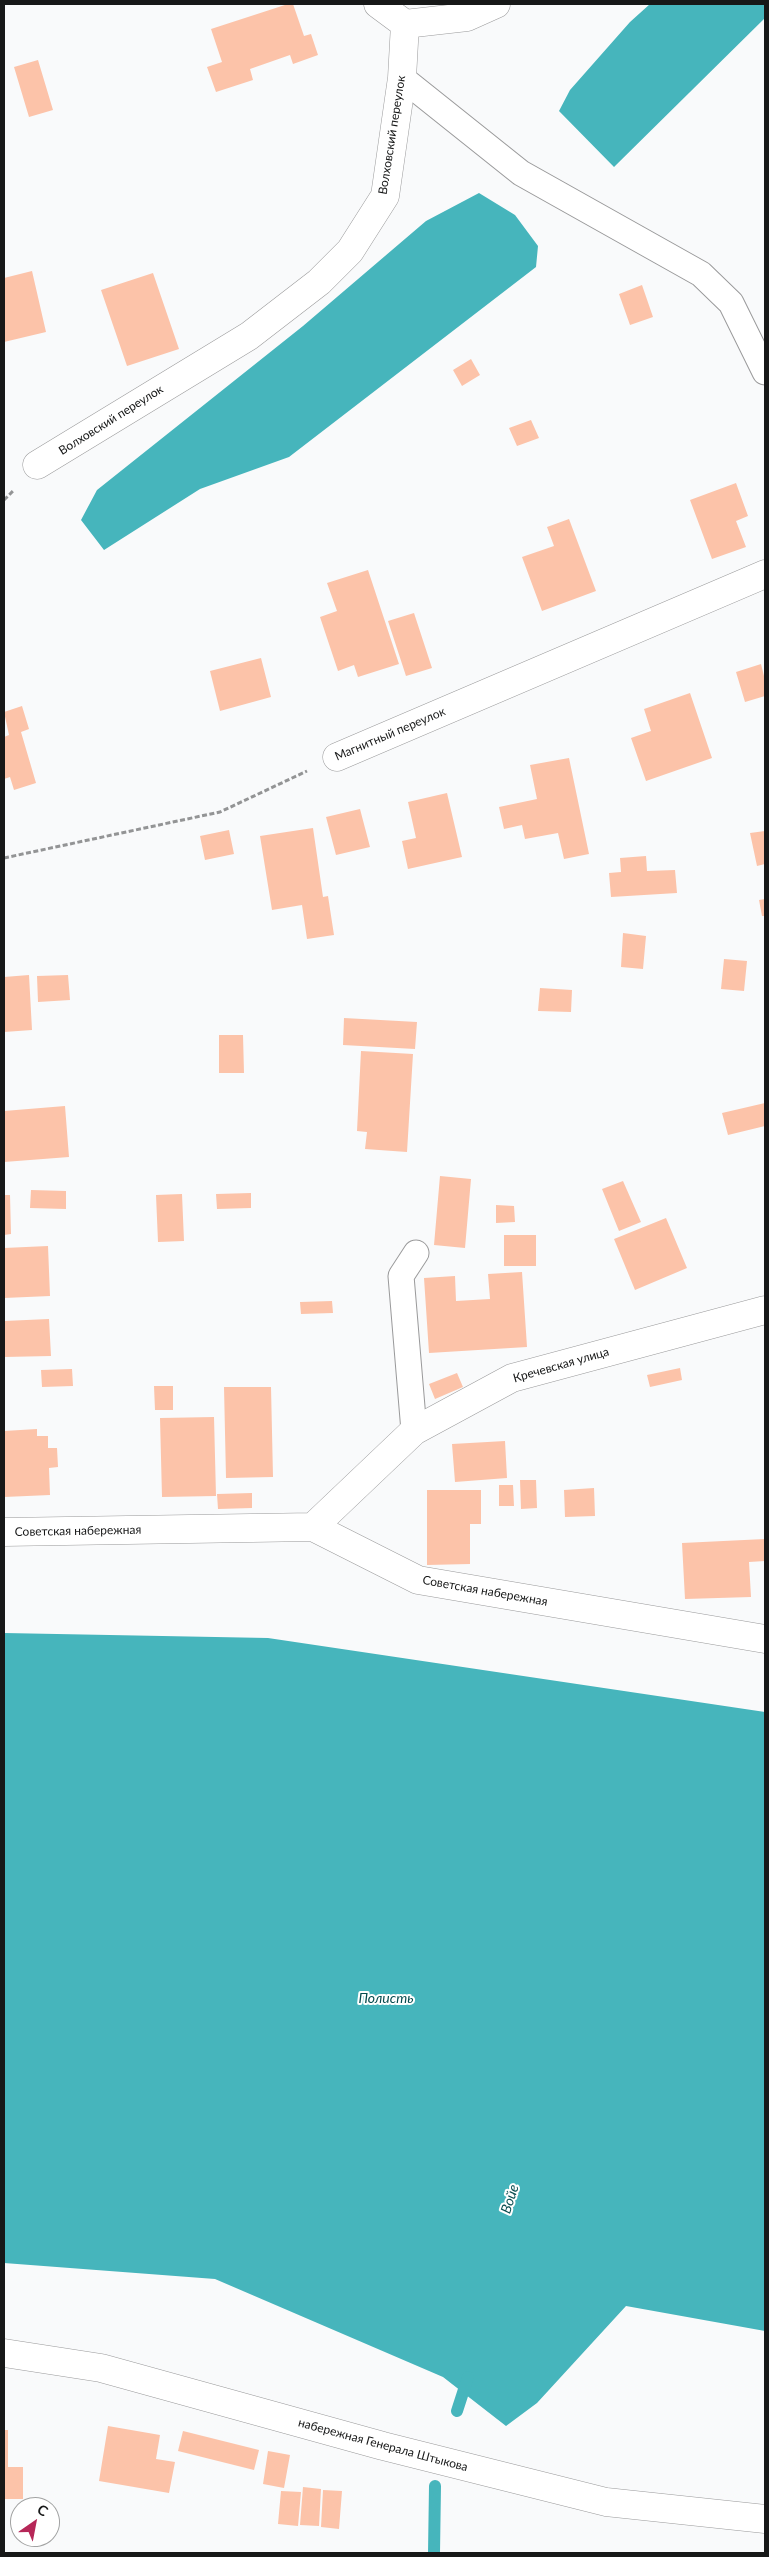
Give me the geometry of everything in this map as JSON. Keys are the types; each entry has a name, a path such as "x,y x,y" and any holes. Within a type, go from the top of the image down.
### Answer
{"street":[{"path":"378,4 405,24 467,17 496,4"},
{"name":"Волховский переулок","path":"38,465 248,336 319,282 350,251 385,196 402,78 405,24"},
{"name":"Магнитный переулок","path":"337,757 765,574"},
{"name":"Кречевская улица","path":"313,1527 414,1431 512,1378 765,1310"},
{"name":"Советская набережная","path":"4,1532 313,1527 418,1580 765,1639"},
{"name":"набережная Генерала Штыкова","path":"4,2352 101,2368 383,2446 606,2502 765,2519"}],"lane":[{"path":"402,78 521,173 701,274 731,304 765,372"},
{"path":"414,1431 401,1276 416,1253"}],"path":[{"name":"Магнитный переулок","path":"4,858 220,812 337,757"}],"water":[{"path":"650,4 765,4 765,18 614,167 559,111 570,90 630,22"},
{"path":"479,193 515,215 538,246 536,267 289,457 200,489 104,550 81,520 97,490 303,326 426,221"},
{"name":"Полисть","path":"4,1633 268,1638 765,1712 765,2331 626,2306 537,2403 506,2426 443,2377 215,2279 4,2263"}],"building":[{"path":"293,4 304,36 311,34 318,55 293,64 290,55 250,69 253,80 216,92 207,67 222,62 211,29"},
{"path":"38,60 53,110 29,117 14,67"},
{"path":"32,271 46,332 4,342 4,278"},
{"path":"153,273 179,349 127,366 101,290"},
{"path":"642,285 653,317 630,325 619,294"},
{"path":"471,359 480,375 462,386 453,370"},
{"path":"531,420 539,438 517,446 509,428"},
{"path":"736,483 748,516 736,521 746,547 712,559 690,500"},
{"path":"569,519 596,591 542,611 522,557 554,546 547,527"},
{"path":"368,570 399,664 358,677 354,665 338,671 320,617 337,611 327,583"},
{"path":"414,613 432,668 406,676 388,621"},
{"path":"261,658 271,697 220,711 210,671"},
{"path":"761,664 765,680 765,696 745,702 736,672"},
{"path":"690,693 712,758 646,781 631,738 651,731 644,709"},
{"path":"22,706 29,729 21,732 36,783 14,790 10,777 4,779 4,737 9,735 4,712"},
{"path":"569,758 589,854 564,859 558,833 525,839 522,825 504,829 499,807 537,799 530,765"},
{"path":"447,793 462,857 408,869 402,841 416,838 408,802"},
{"path":"360,809 370,847 336,855 326,817"},
{"path":"313,828 323,897 328,896 334,935 307,939 302,905 272,910 260,836"},
{"path":"229,830 234,854 205,860 200,836"},
{"path":"765,831 765,864 757,866 750,833"},
{"path":"646,856 647,871 675,870 677,893 611,897 609,873 621,872 620,858"},
{"path":"765,899 765,916 762,916 759,900"},
{"path":"623,933 646,936 643,969 621,967"},
{"path":"724,959 747,961 744,991 721,989"},
{"path":"29,975 32,1030 4,1032 4,977"},
{"path":"68,975 70,1000 38,1002 37,976"},
{"path":"540,988 572,990 571,1012 538,1011"},
{"path":"344,1018 417,1022 415,1049 343,1045"},
{"path":"219,1035 243,1035 244,1073 219,1073"},
{"path":"361,1051 413,1054 407,1152 365,1149 367,1132 357,1131"},
{"path":"765,1103 765,1126 728,1135 722,1113"},
{"path":"65,1106 69,1157 4,1162 4,1111"},
{"path":"440,1176 471,1179 465,1248 434,1245"},
{"path":"623,1181 641,1222 619,1231 602,1189"},
{"path":"31,1190 66,1191 66,1209 30,1208"},
{"path":"251,1193 251,1208 217,1209 216,1194"},
{"path":"182,1194 184,1241 158,1242 156,1195"},
{"path":"4,1195 10,1195 11,1234 4,1235"},
{"path":"496,1205 514,1206 515,1222 496,1223"},
{"path":"666,1218 687,1268 635,1290 614,1239"},
{"path":"504,1235 536,1235 536,1266 504,1266"},
{"path":"48,1246 50,1296 4,1298 4,1248"},
{"path":"522,1272 527,1347 429,1353 424,1278 455,1276 456,1301 490,1299 488,1274"},
{"path":"332,1301 333,1313 301,1314 300,1302"},
{"path":"49,1319 51,1356 4,1357 4,1321"},
{"path":"680,1368 682,1380 650,1387 647,1375"},
{"path":"72,1369 73,1386 42,1387 41,1370"},
{"path":"457,1373 463,1387 435,1399 429,1384"},
{"path":"154,1386 173,1386 173,1410 155,1410"},
{"path":"224,1387 271,1387 273,1477 226,1478"},
{"path":"214,1417 216,1496 162,1497 160,1418"},
{"path":"37,1429 37,1436 48,1436 48,1448 57,1448 58,1467 49,1468 50,1495 4,1497 4,1431"},
{"path":"505,1441 507,1478 455,1482 452,1444"},
{"path":"520,1480 536,1480 537,1508 521,1509"},
{"path":"499,1485 513,1485 514,1506 499,1506"},
{"path":"594,1488 595,1516 565,1517 564,1490"},
{"path":"427,1490 481,1490 481,1524 470,1524 470,1564 427,1565"},
{"path":"252,1493 252,1508 218,1509 217,1494"},
{"path":"765,1539 765,1561 749,1562 751,1597 685,1599 682,1543"},
{"path":"108,2426 160,2435 156,2459 175,2462 169,2493 99,2481"},
{"path":"4,2430 8,2430 8,2467 23,2467 23,2497 4,2499"},
{"path":"183,2431 259,2450 254,2470 178,2451"},
{"path":"268,2451 290,2455 284,2488 263,2484"},
{"path":"303,2487 321,2489 319,2526 300,2525"},
{"path":"323,2490 342,2491 339,2529 321,2527"},
{"path":"281,2491 301,2492 298,2526 278,2524"}],"waterway":[{"name":"Войе","path":"457,2411 468,2377"},
{"name":"Войе","path":"434,2553 435,2486"}]}
